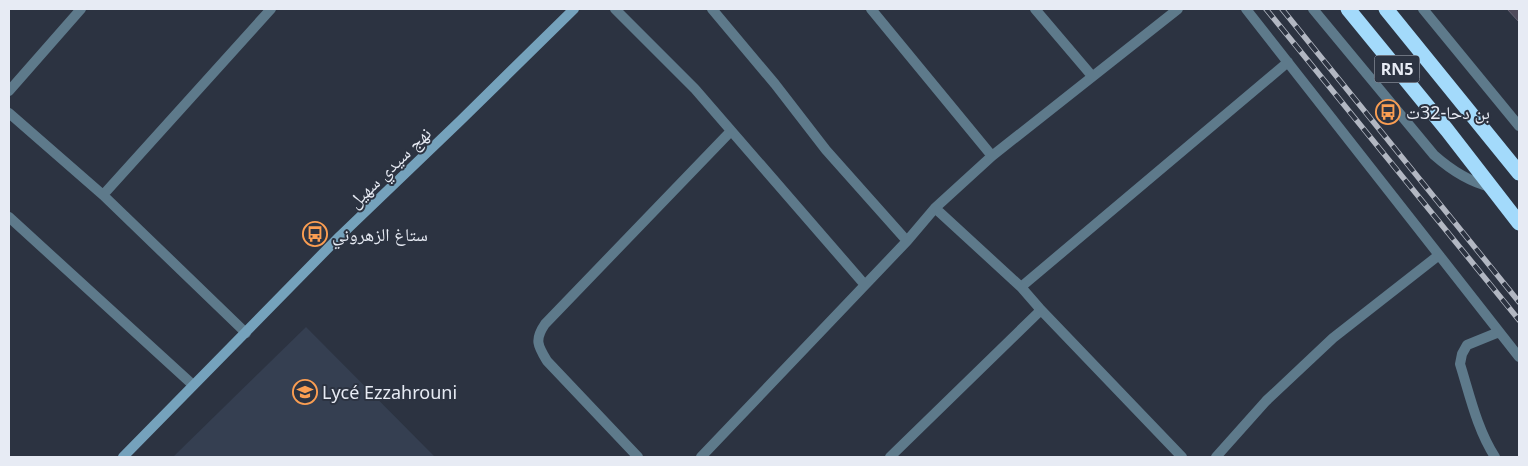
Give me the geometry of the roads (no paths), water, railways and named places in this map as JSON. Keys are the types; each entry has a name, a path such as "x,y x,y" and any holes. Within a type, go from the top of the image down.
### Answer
{"highway":[{"name":"RN5","path":"1348,9 1447,130 1519,223"},
{"name":"RN5","path":"1386,9 1519,173"}],"main road":[{"name":"نهج سيدي سهيل","path":"123,457 340,236 574,9"}],"street":[{"path":"9,91 81,9"},
{"path":"103,195 272,9"},
{"path":"616,9 695,89 865,285"},
{"path":"712,9 775,84 826,150 907,241"},
{"path":"871,9 992,156"},
{"path":"1035,9 1092,76"},
{"path":"701,457 907,241 936,208 992,156 1178,9"},
{"path":"1246,9 1519,357"},
{"path":"1313,9 1434,155 1449,169 1463,177 1491,187"},
{"path":"1423,9 1518,123"},
{"path":"1021,287 1288,62"},
{"path":"9,114 103,195 246,333"},
{"path":"638,457 547,361 540,349 539,336 545,324 731,131"},
{"path":"936,208 1021,287 1182,457"},
{"path":"9,217 193,386"},
{"path":"1216,457 1266,402 1333,338 1439,255"},
{"path":"890,457 1041,310"},
{"path":"1495,457 1481,431 1460,364 1462,354 1467,345 1499,332"}],"railway":[{"path":"1266,9 1519,320"},
{"path":"1282,9 1519,302"}],"place":[{"name":"بن دحا-32ت","path":"1388,112"},
{"name":"ستاغ الزهروني","path":"315,234"},
{"name":"Lycé Ezzahrouni","path":"305,392"}]}
